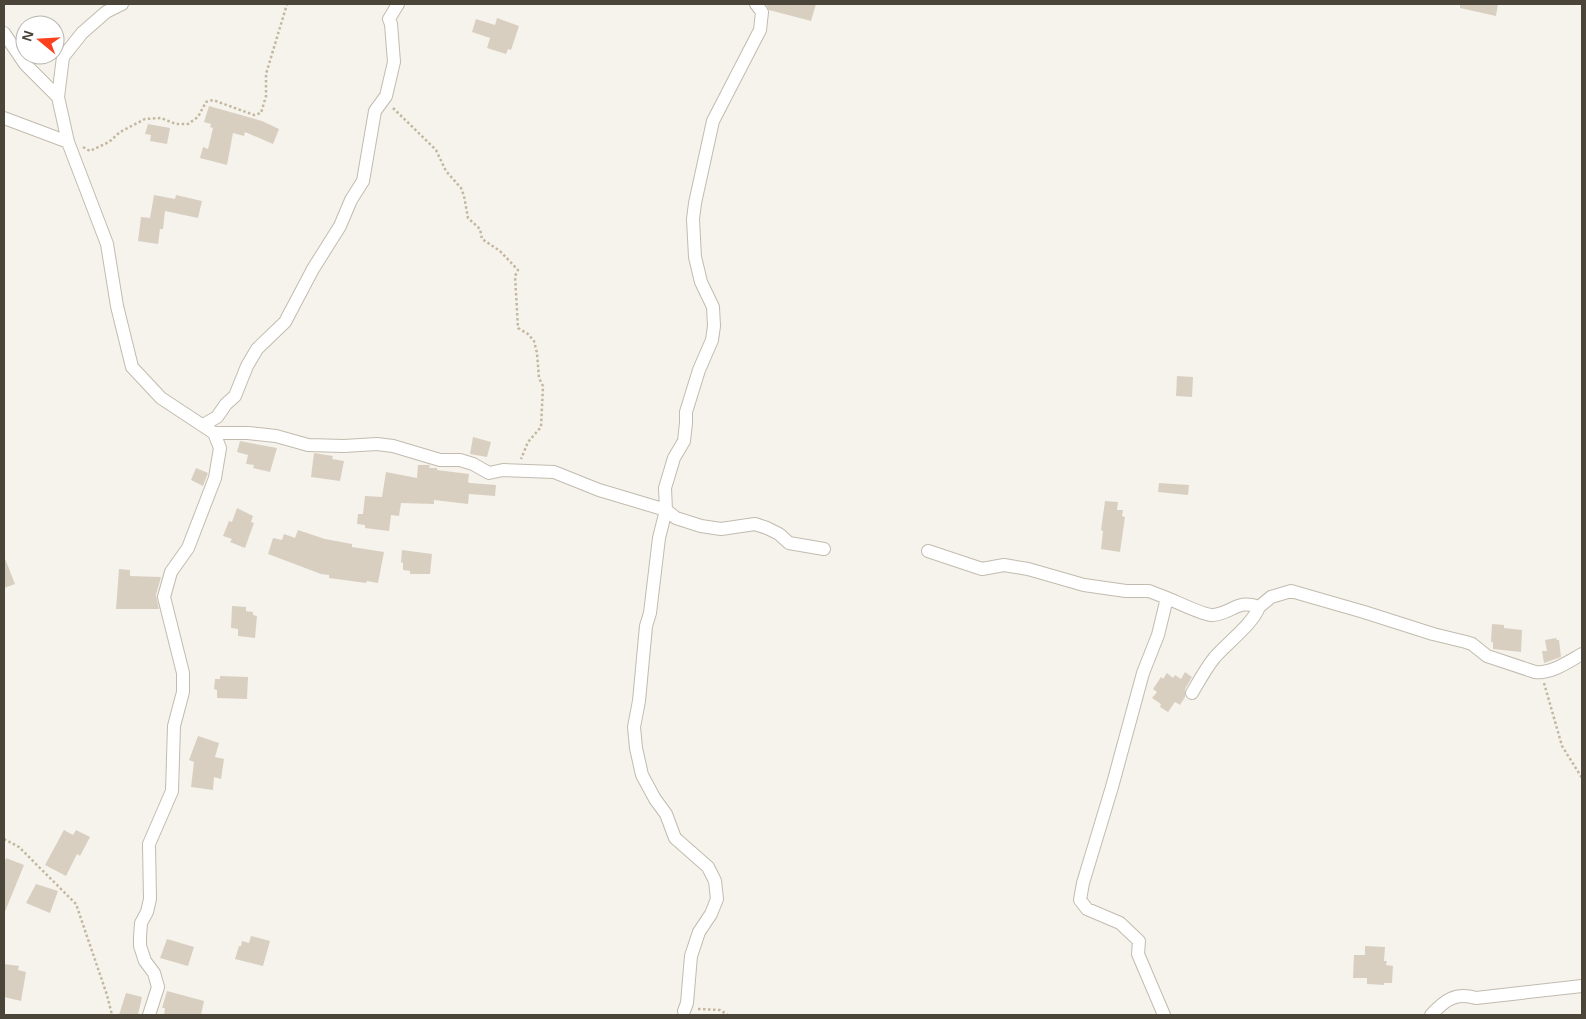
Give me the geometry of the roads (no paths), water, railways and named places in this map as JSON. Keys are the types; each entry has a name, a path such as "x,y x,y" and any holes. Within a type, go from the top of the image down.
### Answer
{"street":[{"path":"122,4 106,12 82,33 63,57 58,97 68,142 107,244 118,306 132,367 161,398 214,433 220,448 216,478 188,548 170,572 164,597 183,673 183,692 174,726 172,791 149,844 150,899 147,912 141,923 140,936 140,946 145,961 154,973 158,987 149,1015"},
{"path":"203,425 217,417 226,404 235,396 247,366 257,349 285,322 313,269 331,242 351,200 363,181 376,111 386,96 394,62 389,19 398,4"},
{"path":"684,1011 687,1003 691,956 699,932 711,914 717,899 715,881 708,867 675,838 666,814 655,799 642,775 634,727 640,701 646,626 650,613 659,538 666,510 665,488 674,458 684,441 686,412 699,370 712,340 714,326 713,307 701,282 695,257 693,219 695,203 713,121 760,30 762,12 756,4"},
{"path":"4,33 25,64 58,97"},
{"path":"4,118 68,142"},
{"path":"214,433 248,433 276,436 308,446 377,444 392,446 440,460 467,462 489,473 503,470 554,472 599,490 666,510 676,518 721,529 755,524 779,534 789,543 824,550"},
{"path":"928,551 982,569 1004,565 1028,569 1084,585 1126,591 1149,591 1211,615 1250,603 1259,607"},
{"path":"1192,693 1216,656 1251,620 1259,607 1271,597 1291,591 1472,644 1487,656 1534,672 1541,673 1556,668 1582,654"},
{"path":"1164,1015 1138,954 1138,941 1120,923 1087,909 1080,900 1083,883 1112,787 1143,673 1158,635 1167,598"},
{"path":"1431,1015 1439,1007 1456,996 1464,994 1476,998 1582,986"}]}
